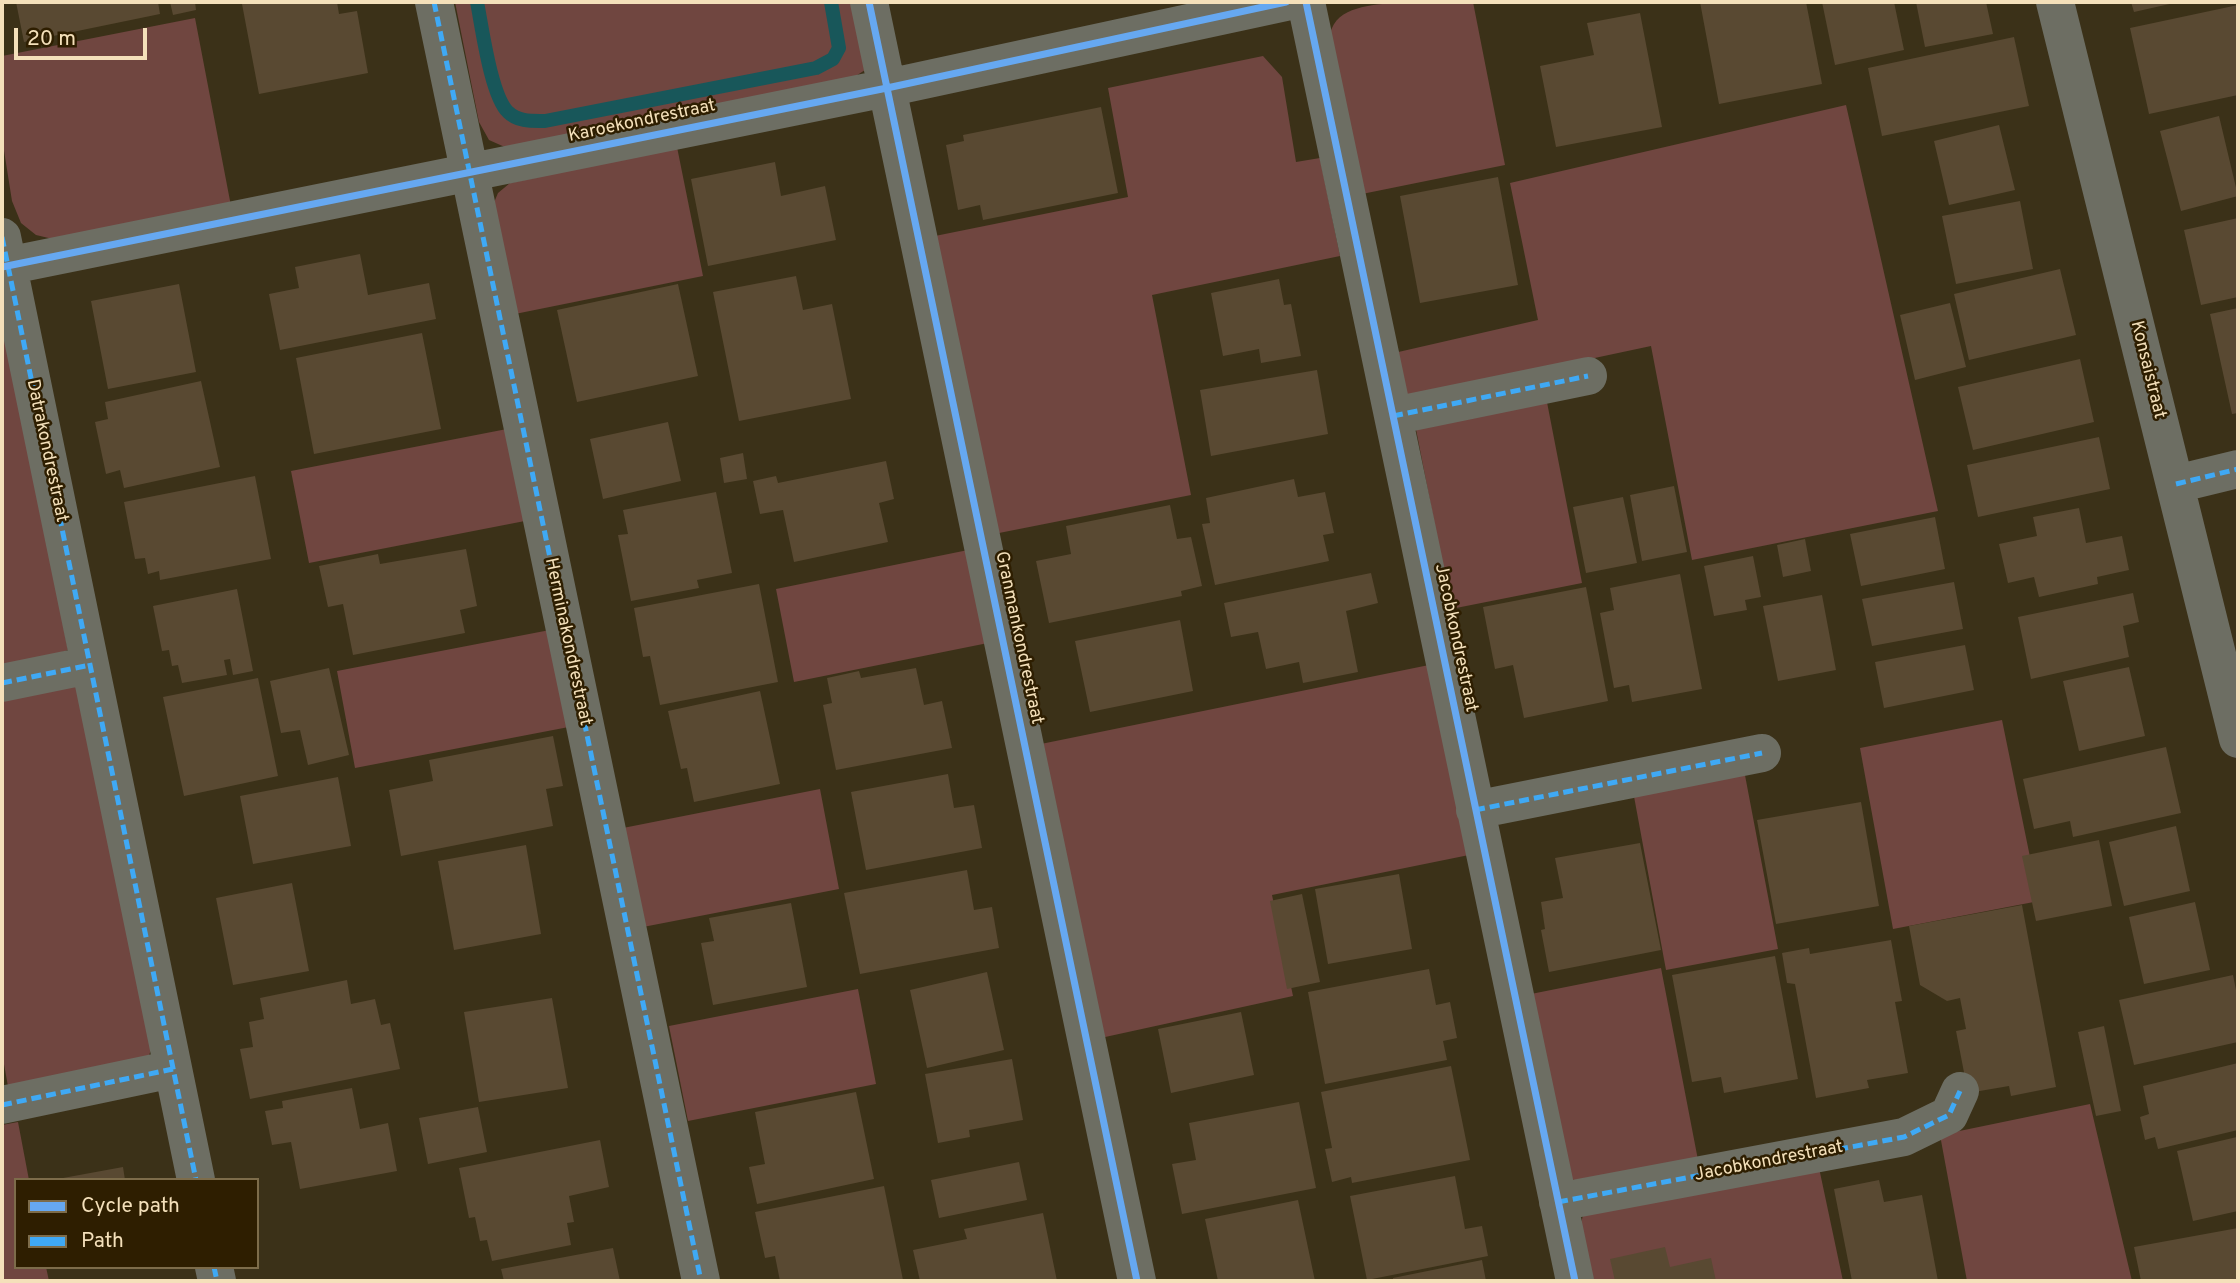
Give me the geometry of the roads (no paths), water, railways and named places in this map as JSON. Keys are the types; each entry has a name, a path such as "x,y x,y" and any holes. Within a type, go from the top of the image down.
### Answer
{"street":[{"name":"Herminakondrestraat","path":"434,2 701,1281"},
{"name":"Granmankondrestraat","path":"869,2 1137,1281"},
{"name":"Karoekondrestraat","path":"4,256 468,174 1286,2"},
{"name":"Jacobkondrestraat","path":"1306,2 1575,1281"},
{"name":"Konsaistraat","path":"2055,2 2238,739"},
{"name":"Datrakondrestraat","path":"4,256 196,1178"},
{"path":"1393,416 1588,376"},
{"path":"2176,484 2238,469"},
{"path":"2,683 90,664"},
{"path":"1475,810 1762,753"},
{"path":"2,1105 173,1069"},
{"name":"Jacobkondrestraat","path":"1558,1202 1904,1137 1949,1115 1960,1091"}],"waterway":[{"path":"477,2 488,60 502,104 516,118 540,121 816,68 833,59 839,48 831,2"}]}
